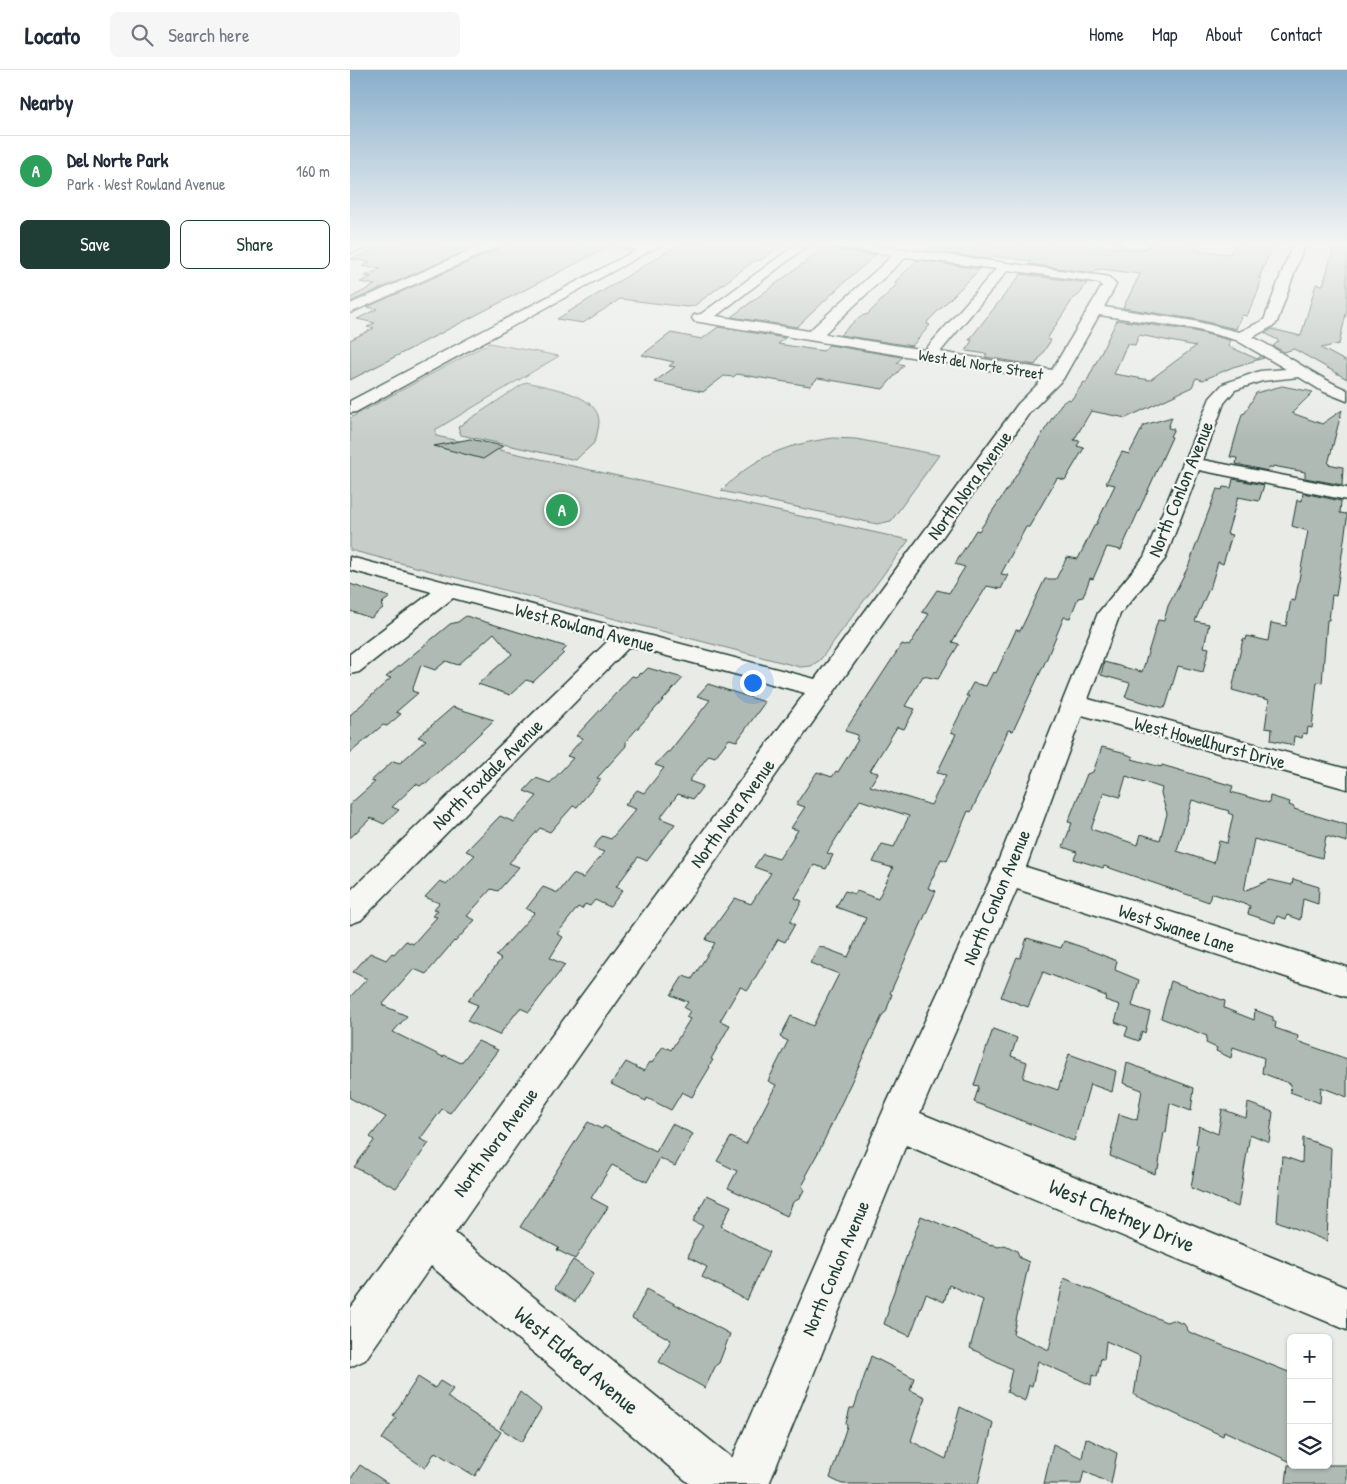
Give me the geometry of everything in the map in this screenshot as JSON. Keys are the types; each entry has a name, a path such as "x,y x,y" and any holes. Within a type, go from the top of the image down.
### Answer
{"street":[{"path":"350,396 519,309"},
{"path":"350,408 529,309"},
{"name":"West del Norte Street","path":"714,309 702,318 1057,376"},
{"path":"813,336 842,309"},
{"path":"929,355 968,309"},
{"path":"1241,337 1270,322 1275,309"},
{"path":"1095,310 1194,325 1241,337 1347,396"},
{"name":"North Nora Avenue","path":"350,1345 1024,408 1057,376 1095,310"},
{"name":"North Conlon Avenue","path":"744,1484 897,1122 1008,874 1109,614 1154,559 1216,402 1228,387 1260,376 1302,372"},
{"path":"1192,463 1347,494"},
{"name":"West Rowland Avenue","path":"350,563 821,689"},
{"path":"350,666 448,590"},
{"name":"North Foxdale Avenue","path":"350,911 625,638"},
{"name":"West Howellhurst Drive","path":"1073,704 1347,779"},
{"name":"West Swanee Lane","path":"1008,874 1347,982"},
{"name":"West Chetney Drive","path":"897,1122 1347,1309"},
{"name":"West Eldred Avenue","path":"427,1236 728,1484"}],"shaded area":[{"path":"489,343 559,356 435,430 436,436 909,540 820,660 811,666 800,667 350,550 350,418"},
{"path":"526,382 574,395 586,401 594,408 598,417 596,439 576,460 461,435 458,427"},
{"path":"833,438 856,439 939,455 891,521 877,524 721,491 759,460 786,448"}],"building":[{"path":"377,309 488,309 350,380 350,340 374,328 367,327 375,323 357,319"},
{"path":"573,309 605,309 583,323 557,319"},
{"path":"742,309 816,309 797,327 731,317"},
{"path":"873,309 940,309 928,321 927,324 930,325 912,346 840,335 859,317 868,314"},
{"path":"993,309 1067,309 1047,339 1051,340 1035,365 985,357 987,354 966,351 972,340 969,340"},
{"path":"1129,309 1250,309 1247,316 1242,315 1236,329 1194,319"},
{"path":"1309,309 1347,309 1339,344 1321,348 1347,362 1347,379 1294,349 1284,352 1273,346 1279,341 1265,333 1272,329 1301,336"},
{"path":"1117,320 1194,331 1230,340 1228,346 1257,359 1261,356 1264,358 1233,367 1203,380 1196,378 1192,387 1126,418 1091,411 1074,440 1080,441 1077,446 1084,448 1065,480 1057,478 1029,527 1026,527 1001,574 1008,575 1001,589 987,586 952,642 959,644 938,679 923,676 905,706 915,709 904,729 897,727 870,771 878,773 870,786 931,805 946,775 937,773 956,734 951,732 969,696 966,696 973,683 986,686 993,672 996,673 1016,630 1020,631 1045,579 1056,579 1067,557 1078,559 1115,485 1106,483 1122,452 1129,454 1144,425 1172,417 1168,428 1174,429 1170,436 1172,437 1121,550 1107,547 1093,579 1090,578 1083,597 1078,598 1070,618 1064,617 1013,731 1008,730 971,812 968,811 947,861 941,859 928,888 936,891 890,993 892,994 886,1012 883,1014 820,1149 805,1176 807,1177 802,1186 804,1190 799,1199 793,1202 787,1216 728,1188 737,1171 717,1161 731,1137 746,1144 776,1085 768,1081 788,1041 780,1037 791,1016 813,1026 839,974 810,963 819,946 848,957 866,918 836,907 845,891 855,894 857,891 878,899 893,868 873,862 882,844 894,847 909,816 860,800 827,853 833,855 826,869 814,865 795,898 802,901 790,922 795,924 785,942 778,939 748,990 740,987 720,1021 730,1025 711,1059 713,1060 710,1067 692,1097 682,1092 671,1110 647,1098 646,1101 611,1084 626,1062 644,1071 650,1062 652,1063 663,1046 671,1050 690,1019 686,1017 690,1011 684,1008 688,1002 671,995 683,976 692,979 715,943 706,940 707,937 735,898 751,904 771,873 754,867 763,854 779,859 798,830 791,828 805,807 796,804 817,772 832,777 836,771 838,772 858,740 856,739 858,735 845,731 902,644 909,646 929,614 922,612 937,590 949,593 965,567 955,564 976,530 979,531 1012,482 1061,404 1068,399 1071,400 1084,382 1086,383","holes":["1139,335 1196,346 1150,380 1114,374 1127,344 1135,345"]},
{"path":"718,327 785,338 778,344 823,351 829,345 902,357 897,363 904,365 883,389 818,378 810,386 737,374 733,377 724,376 703,392 654,382 675,367 669,366 674,362 642,355 671,333 702,339"},
{"path":"1282,386 1313,392 1292,413 1322,424 1342,410 1328,464 1343,467 1342,485 1305,478 1305,472 1273,466 1268,471 1236,464 1237,458 1230,457 1242,414 1245,413 1256,393"},
{"path":"470,439 503,446 483,459 434,446"},
{"path":"1233,479 1264,485 1259,501 1238,497 1227,534 1232,535 1223,564 1218,562 1212,582 1195,621 1209,624 1204,647 1209,648 1203,672 1178,666 1164,708 1125,697 1130,683 1101,675 1104,662 1142,672 1158,620 1164,621 1168,606 1188,567 1217,489 1222,490 1223,487 1231,488"},
{"path":"1303,493 1341,501 1340,513 1347,514 1347,519 1336,596 1332,595 1329,620 1327,620 1322,683 1317,682 1312,728 1308,727 1307,734 1303,733 1302,738 1294,736 1293,745 1271,740 1272,729 1265,728 1269,700 1232,690 1243,639 1246,640 1247,636 1268,641 1271,623 1286,626 1291,600 1295,601 1308,531 1292,526 1297,500 1302,501"},
{"path":"350,584 390,597 382,603 384,603 381,606 384,607 371,618 350,611"},
{"path":"466,616 567,647 562,652 564,653 533,682 526,680 510,695 478,684 512,654 494,633 458,665 446,661 435,670 421,665 412,691 418,693 396,712 401,714 387,726 383,725 350,753 350,715 391,678 386,677 450,624 458,622"},
{"path":"648,668 683,678 626,741 626,746 597,778 601,779 577,807 573,806 550,832 540,828 509,863 519,867 498,891 491,889 467,916 475,920 426,974 414,969 382,1005 407,1016 393,1032 443,1057 444,1055 461,1063 478,1041 498,1050 450,1113 442,1109 420,1139 429,1143 396,1188 354,1167 373,1142 374,1140 370,1137 386,1117 350,1098 350,997 367,979 353,972 370,953 386,960 406,941 413,944 437,917 433,916 438,910 434,909 439,903 425,897 440,881 447,884 475,855 466,851 500,816 514,822 537,796 524,791 536,778 550,783 573,758 567,756 583,738 576,736 632,676 636,677 640,673 642,674"},
{"path":"708,684 765,702 737,741 729,739 715,757 709,755 689,781 703,786 693,799 678,794 660,818 675,824 647,861 638,857 616,887 623,890 610,907 595,900 590,906 585,904 582,909 578,907 557,934 563,937 550,958 565,965 529,1012 520,1008 499,1035 467,1021 478,1005 468,1001 501,959 496,956 535,912 526,909 543,887 558,893 573,874 583,878 604,852 593,848 602,836 611,839 636,809 625,805 637,790 644,793 664,768 655,765 669,752 710,700 697,696"},
{"path":"453,707 494,720 426,784 424,783 420,786 416,784 392,807 399,810 384,824 371,818 350,838 350,804 375,782 371,781 393,761 400,763 426,740 418,737"},
{"path":"1102,747 1122,752 1133,757 1132,759 1161,767 1162,765 1233,786 1231,792 1269,803 1270,796 1290,802 1289,805 1294,807 1294,809 1347,825 1347,842 1326,836 1322,858 1254,839 1244,891 1270,880 1292,885 1293,879 1319,887 1318,904 1303,899 1300,920 1287,915 1286,919 1277,916 1275,923 1248,914 1250,906 1211,893 1209,902 1104,866 1103,868 1074,859 1077,852 1063,847 1072,823 1068,822 1087,774 1093,772","holes":["1126,776 1162,788 1161,793 1167,814 1160,840 1141,834 1138,845 1091,829 1104,792 1120,797","1192,800 1229,811 1228,813 1233,815 1227,843 1219,841 1214,863 1177,851"]},
{"path":"1027,938 1061,948 1064,941 1082,947 1117,961 1115,970 1139,980 1132,1006 1150,1012 1145,1033 1142,1031 1139,1041 1125,1036 1128,1027 1115,1022 1120,1005 1105,1000 1106,996 1043,972 1028,1007 1001,997 1017,957 1020,958"},
{"path":"1171,981 1225,1001 1224,1008 1254,1020 1255,1010 1273,1017 1273,1021 1276,1022 1275,1028 1298,1036 1297,1041 1347,1059 1347,1097 1321,1087 1320,1103 1290,1092 1291,1084 1262,1073 1264,1058 1233,1047 1231,1058 1216,1051 1217,1048 1206,1043 1207,1036 1161,1018"},
{"path":"993,1029 1017,1038 1011,1056 1027,1062 1023,1078 1058,1090 1069,1054 1116,1071 1112,1092 1090,1084 1074,1141 974,1102 979,1086 974,1085"},
{"path":"1127,1063 1194,1088 1191,1111 1170,1103 1166,1133 1164,1132 1158,1169 1156,1169 1155,1174 1110,1156 1119,1114 1137,1120 1142,1090 1123,1083"},
{"path":"1248,1103 1273,1112 1269,1142 1250,1134 1238,1207 1191,1188 1199,1126 1218,1134 1222,1109 1246,1118"},
{"path":"588,1122 602,1129 604,1126 656,1152 672,1124 693,1134 675,1166 660,1158 647,1182 612,1165 591,1198 608,1207 575,1259 520,1227"},
{"path":"1303,1138 1331,1148 1327,1241 1277,1221 1282,1156 1302,1163"},
{"path":"707,1195 731,1206 721,1226 769,1252 747,1300 702,1277 707,1267 688,1257 694,1240 703,1226 693,1221"},
{"path":"921,1216 991,1245 998,1247 1005,1245 1017,1251 1020,1258 1029,1262 1013,1334 1049,1350 1064,1278 1166,1322 1173,1320 1184,1324 1189,1332 1287,1371 1287,1460 1224,1431 1223,1436 1134,1395 1140,1356 1106,1341 1104,1360 1101,1358 1097,1377 1092,1375 1091,1385 1038,1361 1032,1386 1029,1385 1025,1401 1007,1392 1012,1369 970,1348 983,1300 949,1285 944,1302 926,1294 910,1336 884,1324"},
{"path":"573,1260 594,1273 575,1302 554,1289"},
{"path":"647,1289 730,1334 719,1363 716,1365 705,1388 659,1362 671,1340 632,1318"},
{"path":"871,1356 914,1378 910,1390 925,1397 911,1441 946,1459 960,1407 993,1423 978,1484 842,1484 830,1478 847,1426 850,1408 854,1408"},
{"path":"418,1377 435,1388 440,1381 453,1389 447,1397 501,1432 475,1476 435,1452 425,1468 382,1439 396,1418 393,1416"},
{"path":"520,1392 541,1409 522,1442 500,1428"},
{"path":"1086,1438 1117,1453 1111,1484 1084,1471 1081,1484 1044,1484 1053,1444 1082,1458"},
{"path":"360,1465 389,1484 350,1484 350,1480"},
{"path":"1332,1465 1347,1465 1347,1484 1286,1484 1288,1469 1332,1469"}],"place":[{"name":"Del Norte Park","path":"562,510"}]}
